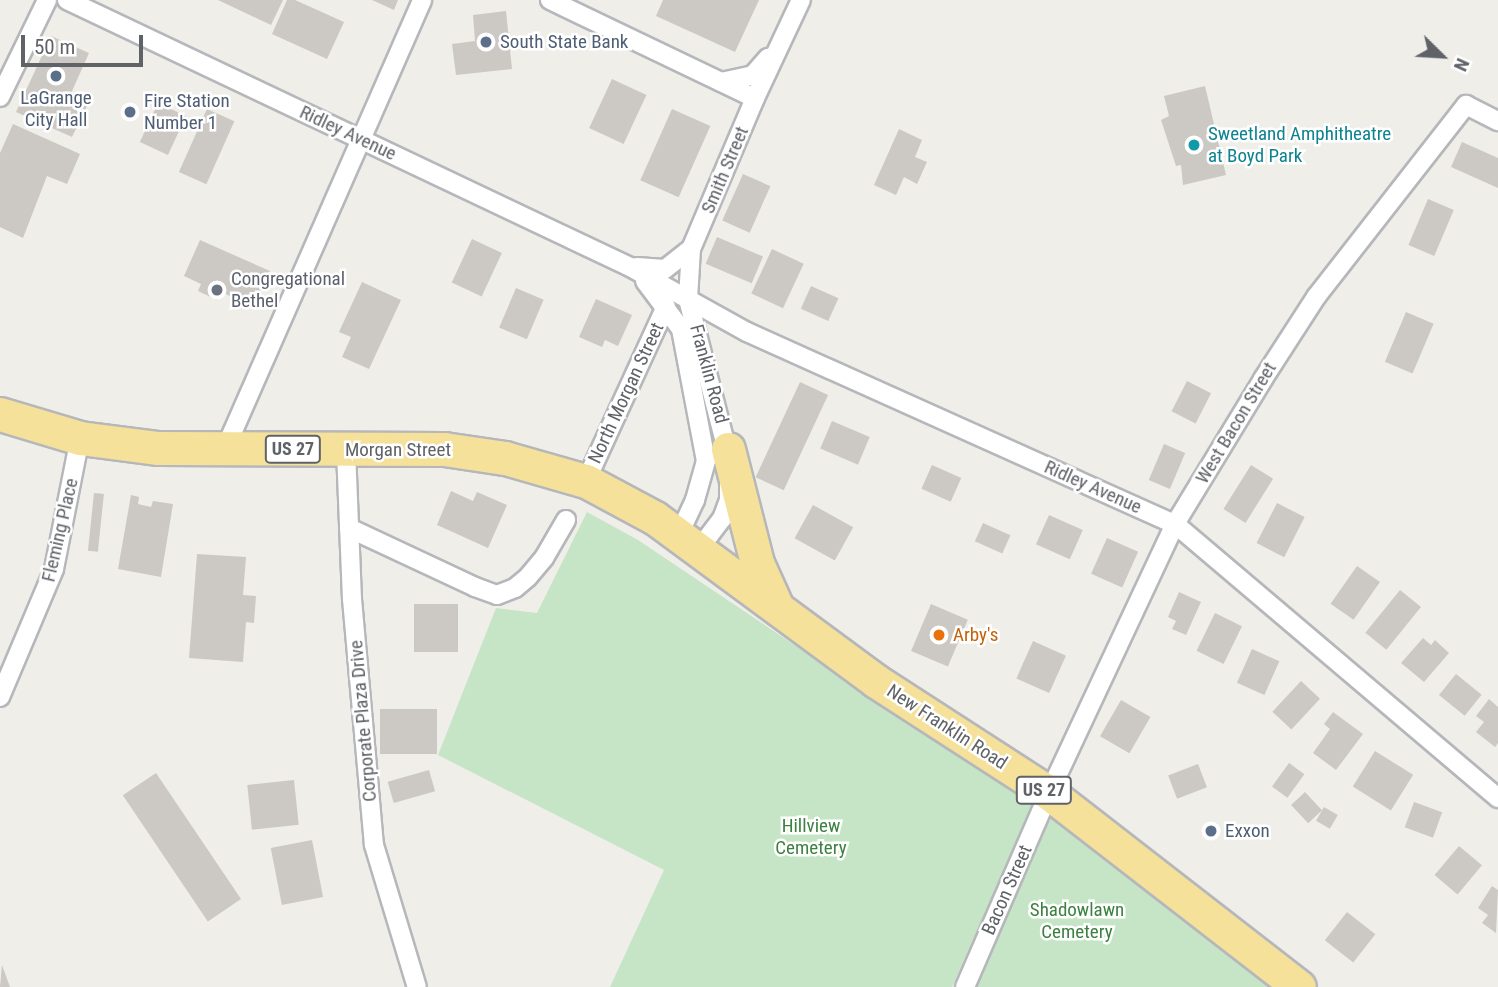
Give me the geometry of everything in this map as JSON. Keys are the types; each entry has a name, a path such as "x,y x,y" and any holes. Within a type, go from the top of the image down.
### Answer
{"highway":[{"name":"Morgan Street","path":"0,414 80,438 158,448 444,449 532,464 586,481"},
{"path":"728,449 757,563 777,609"},
{"name":"New Franklin Road","path":"586,481 689,541 876,681 1049,793 1299,987"}],"street":[{"path":"0,97 47,0"},
{"name":"Ridley Avenue","path":"67,0 630,267 747,332 1175,524 1498,798"},
{"path":"226,447 422,0"},
{"path":"550,0 755,98"},
{"name":"Smith Street","path":"688,299 691,249 755,98 801,0"},
{"name":"Smith Street","path":"721,82 752,75 780,45"},
{"name":"West Bacon Street","path":"1049,793 1175,524 1316,297 1466,105 1492,118"},
{"name":"Ridley Avenue","path":"630,267 665,269 691,249"},
{"name":"Ridley Avenue","path":"630,267 666,306"},
{"name":"Franklin Road","path":"688,299 728,449 729,499 722,519 689,541"},
{"name":"Franklin Road","path":"666,306 681,329 706,461 695,500 689,541"},
{"name":"North Morgan Street","path":"586,481 666,306"},
{"name":"Fleming Place","path":"0,697 54,569 80,438"},
{"name":"Corporate Plaza Drive","path":"346,450 352,599 374,845 417,987"},
{"path":"349,528 497,595 515,588 527,577 544,558 566,520"},
{"name":"Bacon Street","path":"965,987 1049,793"}],"green space":[{"name":"Hillview Cemetery","path":"587,512 638,540 1033,805 952,987 610,987 664,870 438,755 496,608 537,613"},
{"name":"Shadowlawn Cemetery","path":"1052,815 1276,987 975,987"}],"building":[{"path":"218,0 283,0 271,25"},
{"path":"287,0 295,0 344,22 327,59 272,34"},
{"path":"372,0 398,0 394,10"},
{"path":"663,0 759,0 735,52 656,16"},
{"name":"South State Bank","path":"506,11 512,69 456,75 452,44 475,41 473,15"},
{"name":"LaGrange City Hall","path":"51,36 89,53 69,98 87,106 72,137 16,112"},
{"path":"612,79 646,95 624,144 589,128"},
{"name":"Sweetland Amphitheatre at Boyd Park","path":"1205,86 1226,175 1183,185 1181,165 1176,166 1161,120 1169,116 1164,96"},
{"path":"158,103 186,116 168,155 140,142"},
{"path":"207,109 234,121 206,184 179,172"},
{"path":"672,109 710,126 679,197 640,180"},
{"path":"13,124 80,154 67,184 47,176 23,238 0,227 0,153"},
{"path":"899,129 922,140 915,157 927,162 917,184 904,177 896,195 874,185"},
{"path":"1462,142 1498,158 1498,188 1451,167"},
{"path":"743,174 770,186 750,233 722,221"},
{"path":"1428,199 1454,210 1434,256 1408,245"},
{"path":"717,237 763,257 752,283 706,264"},
{"path":"472,239 502,253 482,296 452,283"},
{"path":"200,240 270,271 254,307 221,292 217,300 198,291 201,284 184,276"},
{"path":"772,249 804,264 783,308 751,293"},
{"path":"362,282 401,300 369,369 342,357 351,337 339,332"},
{"path":"811,286 838,298 828,321 801,309"},
{"path":"516,288 544,300 527,339 499,328"},
{"path":"596,299 632,315 618,346 605,340 602,347 579,337"},
{"path":"1406,312 1434,324 1413,373 1385,362"},
{"path":"1187,381 1211,393 1196,424 1172,411"},
{"path":"800,382 828,395 784,490 756,477"},
{"path":"832,421 870,437 858,465 820,449"},
{"path":"1164,444 1185,453 1170,489 1149,480"},
{"path":"932,465 961,478 951,502 921,489"},
{"path":"1251,465 1273,479 1245,523 1223,509"},
{"path":"451,491 473,501 477,492 507,505 488,548 437,525"},
{"path":"94,493 104,494 98,552 88,551"},
{"path":"131,495 139,497 138,504 151,507 153,501 173,504 161,577 118,569"},
{"path":"1277,503 1305,517 1284,557 1257,543"},
{"path":"813,505 853,527 835,561 795,538"},
{"path":"1049,515 1083,530 1070,559 1036,544"},
{"path":"983,523 1010,535 1002,553 975,541"},
{"path":"1107,538 1138,552 1122,587 1091,574"},
{"path":"197,554 246,557 243,595 256,596 254,623 246,622 243,662 189,658"},
{"path":"1357,566 1380,582 1354,620 1331,604"},
{"path":"1400,590 1421,607 1386,650 1365,633"},
{"path":"1179,592 1201,602 1186,635 1172,629 1176,621 1168,617"},
{"path":"414,604 458,604 458,652 414,652"},
{"name":"Arby's","path":"931,604 968,620 948,667 911,651"},
{"path":"1215,613 1242,626 1224,664 1197,651"},
{"path":"1423,638 1431,645 1435,640 1449,653 1424,682 1401,663"},
{"path":"1033,641 1066,656 1049,693 1016,678"},
{"path":"1252,649 1279,661 1264,695 1237,683"},
{"path":"1456,674 1482,695 1465,716 1439,695"},
{"path":"1301,681 1320,699 1291,729 1272,712"},
{"path":"1489,699 1498,707 1498,743 1495,747 1476,732 1484,722 1476,716"},
{"path":"1121,700 1150,717 1129,753 1100,736"},
{"path":"380,709 437,709 437,754 380,754"},
{"path":"1333,712 1363,734 1336,770 1313,753 1330,729 1324,724"},
{"path":"1375,751 1413,775 1391,810 1353,787"},
{"path":"1289,763 1304,774 1287,798 1272,786"},
{"path":"1198,764 1207,787 1177,799 1168,775"},
{"path":"429,770 435,791 394,803 388,782"},
{"path":"156,773 241,899 208,921 123,795"},
{"path":"294,780 299,825 252,830 247,785"},
{"path":"1305,792 1322,810 1308,823 1291,805"},
{"path":"1414,802 1442,812 1433,838 1405,827"},
{"path":"1324,807 1338,815 1330,829 1316,821"},
{"path":"312,840 323,897 282,905 271,848"},
{"path":"1459,846 1482,865 1458,894 1435,875"},
{"path":"1492,886 1498,890 1496,933 1482,923 1488,915 1478,908"},
{"path":"1347,912 1375,934 1353,963 1325,940"},
{"path":"2,965 10,987 0,987"}],"place":[{"name":"South State Bank","path":"486,42"},
{"name":"LaGrange City Hall","path":"56,76"},
{"name":"Fire Station Number 1","path":"130,112"},
{"name":"Sweetland Amphitheatre at Boyd Park","path":"1194,145"},
{"name":"Congregational Bethel","path":"217,290"},
{"name":"Arby's","path":"939,635"},
{"name":"Exxon","path":"1211,831"}]}
